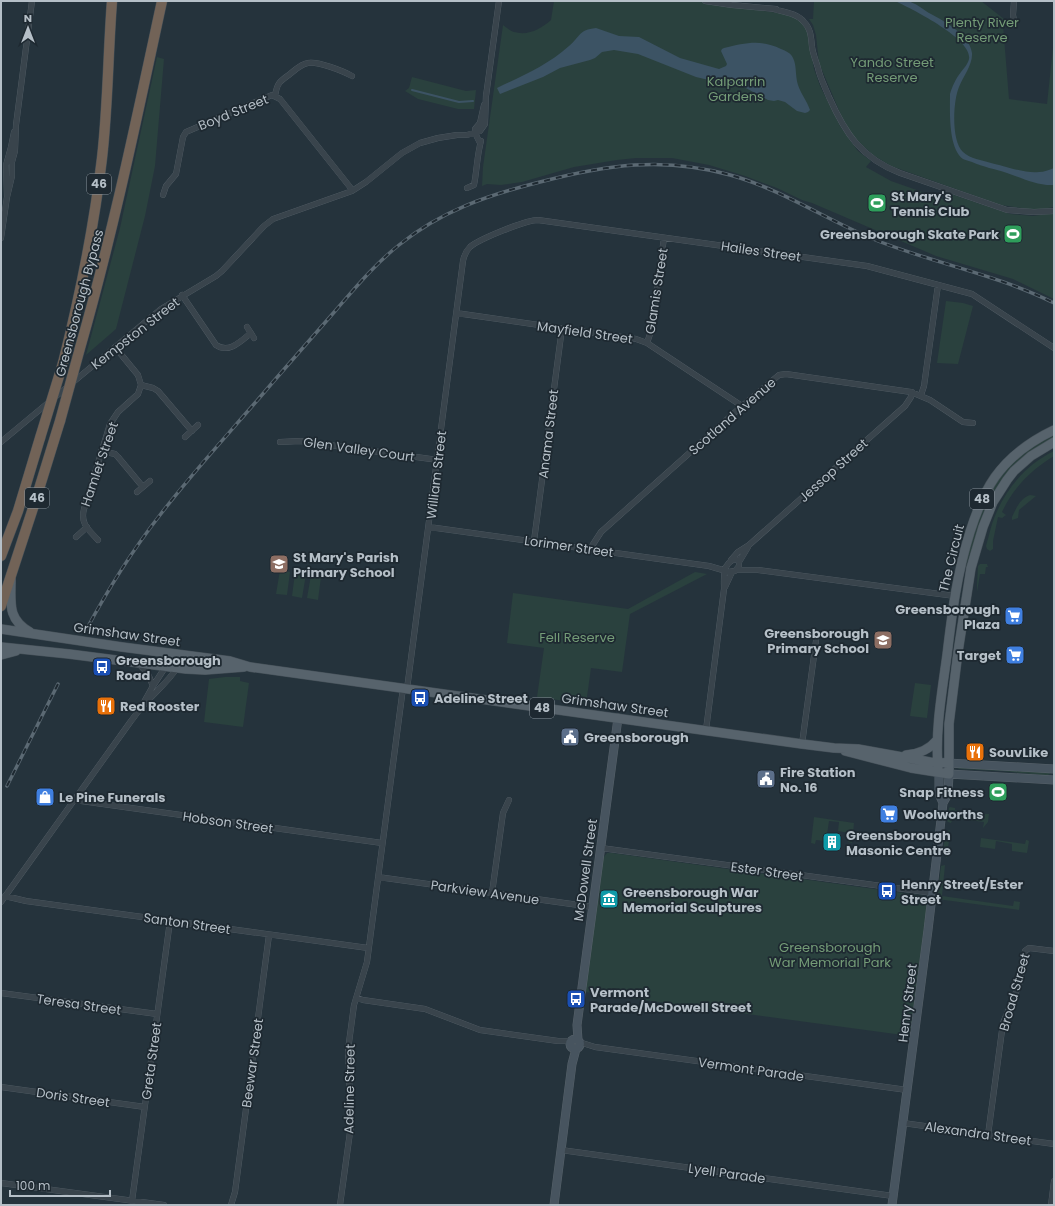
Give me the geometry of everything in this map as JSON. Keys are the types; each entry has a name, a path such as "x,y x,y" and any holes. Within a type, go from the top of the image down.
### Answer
{"highway":[{"name":"Greensborough Bypass","path":"1,556 18,511 63,363 79,298 99,183 106,119 112,1"},
{"name":"Greensborough Bypass","path":"1,606 40,489 96,292 118,202 162,1"}],"main road":[{"name":"The Circuit","path":"939,772 937,740 954,596 961,562 979,506 987,490 1000,471 1016,454 1054,430"},
{"name":"The Circuit","path":"949,774 950,715 966,597 971,568 982,527 1000,489 1014,471 1041,449 1054,442"},
{"path":"12,574 12,613 18,623 32,634"},
{"path":"954,596 966,597"},
{"name":"Grimshaw Street","path":"1,629 230,661 250,667 802,744 834,748 858,748 938,763 948,763"},
{"name":"Grimshaw Street","path":"1,647 137,662 177,668 205,670 250,667"},
{"path":"1,655 28,649"},
{"path":"166,666 179,655"},
{"path":"177,668 179,655"},
{"path":"897,756 922,752 931,747 937,740"},
{"name":"Grimshaw Street","path":"834,748 860,756 911,768 949,774"}],"street":[{"path":"1,238 7,197 12,176 5,162 15,151 16,125 32,1"},
{"path":"474,184 481,138 476,132 480,123 486,94 498,1"},
{"path":"705,1 759,7"},
{"path":"730,1 773,9 801,18 810,32 812,48 822,80 845,129 862,150 883,165 918,180 1007,210 1034,212 1054,210"},
{"path":"1014,1 1013,15 1015,25"},
{"path":"275,96 279,82 302,65 308,63 339,69 352,76"},
{"name":"Boyd Street","path":"163,195 166,186 176,174 183,137 186,132 269,96 275,96 280,99 350,187 352,192"},
{"name":"Kempston Street","path":"2,442 161,308 207,282 222,271 264,226 273,219 352,192 413,146 428,140 476,132"},
{"path":"467,188 480,182"},
{"name":"Hailes Street","path":"463,261 468,249 476,242 534,220 866,266 967,293 976,297 1054,348"},
{"name":"Glamis Street","path":"647,343 651,331 664,238"},
{"name":"William Street","path":"405,688 429,527 463,261"},
{"path":"921,395 924,386 938,285"},
{"path":"182,295 216,345 219,347 229,348 253,336 247,327"},
{"name":"Mayfield Street","path":"456,313 636,339 647,343 742,406"},
{"name":"Anama Street","path":"534,541 562,328"},
{"path":"115,347 138,375 141,385 158,391 192,431"},
{"name":"Scotland Avenue","path":"590,549 600,532 776,376 783,374 912,392 930,400 963,422 973,424"},
{"name":"Hamlet Street","path":"98,540 83,521 82,514 108,430 114,417 122,407 138,394 141,385"},
{"name":"Jessop Street","path":"706,730 724,589 729,568 738,552 749,545 905,406 911,397 912,392"},
{"path":"185,436 198,425"},
{"name":"Glen Valley Court","path":"280,442 300,441 438,460"},
{"path":"101,451 118,456 143,487"},
{"path":"137,492 150,481"},
{"name":"Hamlet Street","path":"76,537 87,527"},
{"name":"Lorimer Street","path":"429,527 709,566 758,570 954,596"},
{"name":"Jessop Street","path":"729,568 740,563 749,545"},
{"name":"Lorimer Street","path":"729,568 736,559 740,563 758,570"},
{"path":"802,744 816,641"},
{"path":"137,662 148,674 153,686"},
{"path":"1,902 142,706 166,666"},
{"path":"142,706 158,691 177,668"},
{"name":"Adeline Street","path":"340,1205 351,1125 348,1050 354,1005 366,969 382,843 405,688"},
{"name":"McDowell Street","path":"554,1205 618,718"},
{"name":"Grimshaw Street","path":"948,763 1054,769"},
{"name":"Henry Street","path":"939,772 939,794 943,803"},
{"name":"Grimshaw Street","path":"949,774 1054,780"},
{"name":"Henry Street","path":"892,1205 933,893 943,803 948,794 949,774"},
{"name":"Hobson Street","path":"74,800 382,843"},
{"path":"492,892 503,813 509,800"},
{"name":"Ester Street","path":"600,848 933,893"},
{"name":"Parkview Avenue","path":"378,876 593,907"},
{"name":"Santon Street","path":"5,896 26,901 368,948"},
{"name":"Greta Street","path":"132,1201 170,921"},
{"name":"Beewar Street","path":"231,1205 235,1192 269,935"},
{"name":"Broad Street","path":"988,1135 1003,1023 1018,988 1025,951 1029,948 1054,951"},
{"name":"Teresa Street","path":"1,993 157,1014"},
{"name":"Vermont Parade","path":"357,998 424,1008 480,1030 907,1090"},
{"name":"Doris Street","path":"1,1087 144,1107"},
{"name":"Alexandra Street","path":"903,1123 1054,1144"},
{"name":"Lyell Parade","path":"561,1150 893,1196"},
{"path":"1051,1205 1054,1181"},
{"path":"1,1183 164,1205"},
{"name":"Beewar Street","path":"235,1192 236,1205"}],"green space":[{"name":"Kalparrin Gardens","path":"554,1 693,1 786,14 794,17 804,24 807,29 814,69 820,86 840,126 858,151 871,161 866,167 891,181 948,201 951,194 1010,214 1033,216 1054,213 1054,299 1013,279 936,256 802,200 777,188 709,165 672,158 636,158 574,167 522,182 501,185 487,184 482,186 483,167 503,25 511,31 519,33 539,29 551,20"},
{"name":"Yando Street Reserve","path":"814,1 981,1 1004,19 1003,25 1009,99 1047,104 1054,38 1054,207 1027,209 1001,205 891,166 873,155 856,139 850,131 841,115 819,63 816,35 813,25 809,19 813,19"},
{"path":"157,57 164,59 155,166 145,216 116,329 86,355 120,228"},
{"path":"412,77 466,91 476,90 474,109 458,109 418,99 405,91 409,88"},
{"path":"946,301 973,306 958,364 937,363"},
{"path":"1054,435 1054,438 1012,468 1000,482 987,506 962,575 982,511 990,493 1001,476 1014,461"},
{"path":"1054,451 1054,456 1031,473 1012,495 1002,512 1006,515 1002,518 998,517 993,541 993,549 990,551 986,546 990,531 995,516 1005,496 1026,470 1044,456"},
{"path":"1030,495 1036,496 1019,510 1018,518 1012,520 1012,517 1019,504"},
{"path":"980,564 987,564 988,567 986,567 985,574 980,574 977,592 978,566"},
{"path":"280,570 290,572 287,595 276,594"},
{"name":"Fell Reserve","path":"695,572 707,574 630,614 622,672 591,668 586,704 537,697 544,648 507,643 513,593 628,609"},
{"path":"295,573 306,574 302,598 292,596"},
{"path":"311,575 321,577 318,600 307,598"},
{"path":"240,677 240,681 249,683 243,727 204,722 209,679"},
{"path":"915,683 931,685 927,718 910,716"},
{"path":"958,768 1049,772 1050,774 1041,775"},
{"path":"950,807 955,808 955,810 960,810 959,815 984,819 985,814 989,814 988,822 983,828 984,822 953,818 951,823 948,822"},
{"path":"814,817 854,823 852,843 848,842 849,833 838,831 839,822 829,821 826,841 816,840 815,844 811,843"},
{"path":"949,830 947,858 943,855 945,833"},
{"path":"981,838 1025,844 1027,840 1029,841 1027,853 1012,851 1012,844 996,841 995,849 980,847"},
{"name":"Greensborough War Memorial Park","path":"607,853 925,896 927,900 926,922 924,927 910,1036 585,992 603,858"},
{"path":"945,865 942,896 1013,906 1014,901 1020,902 1019,910 937,899 941,866"}],"water":[{"path":"895,1 908,1 913,3 949,24 967,40 970,46 972,53 971,62 959,87 954,111 956,139 963,152 976,159 1022,171 1041,172 1054,168 1054,185 1036,183 980,165 963,159 958,154 952,138 950,94 959,74 966,66 969,59 968,51 961,42 939,25"},
{"path":"596,28 619,36 639,37 680,58 719,69 727,64 721,51 724,48 753,43 774,46 790,53 792,56 795,64 798,85 810,110 805,113 797,111 785,102 768,100 740,85 726,84 696,77 638,54 614,50 602,52 590,60 560,68 543,77 500,94 497,88 544,64 561,53 580,34 586,30"}],"waterway":[{"path":"412,90 459,102 473,101"}],"railway":[{"path":"85,632 129,557 173,498 366,276 390,252 415,233 448,214 484,199 540,182 611,167 658,164 705,169 730,175 767,188 873,239 1010,284 1054,303"},
{"path":"7,786 58,684"}],"place":[{"name":"St Mary's Tennis Club","path":"877,203"},
{"name":"Greensborough Skate Park","path":"1013,234"},
{"name":"St Mary's Parish Primary School","path":"279,564"},
{"name":"Greensborough Plaza","path":"1014,616"},
{"name":"Greensborough Primary School","path":"883,640"},
{"name":"Target","path":"1015,655"},
{"name":"Greensborough Road","path":"102,667"},
{"name":"Adeline Street","path":"420,698"},
{"name":"Red Rooster","path":"106,706"},
{"name":"Greensborough","path":"570,737"},
{"name":"SouvLike","path":"975,752"},
{"name":"Fire Station No. 16","path":"766,779"},
{"name":"Snap Fitness","path":"998,792"},
{"name":"Le Pine Funerals","path":"45,797"},
{"name":"Woolworths","path":"889,814"},
{"name":"Greensborough Masonic Centre","path":"832,842"},
{"name":"Henry Street/Ester Street","path":"887,891"},
{"name":"Greensborough War Memorial Sculptures","path":"609,899"},
{"name":"Vermont Parade/McDowell Street","path":"576,999"}],"park label":[{"name":"Plenty River Reserve","path":"982,30"}]}
